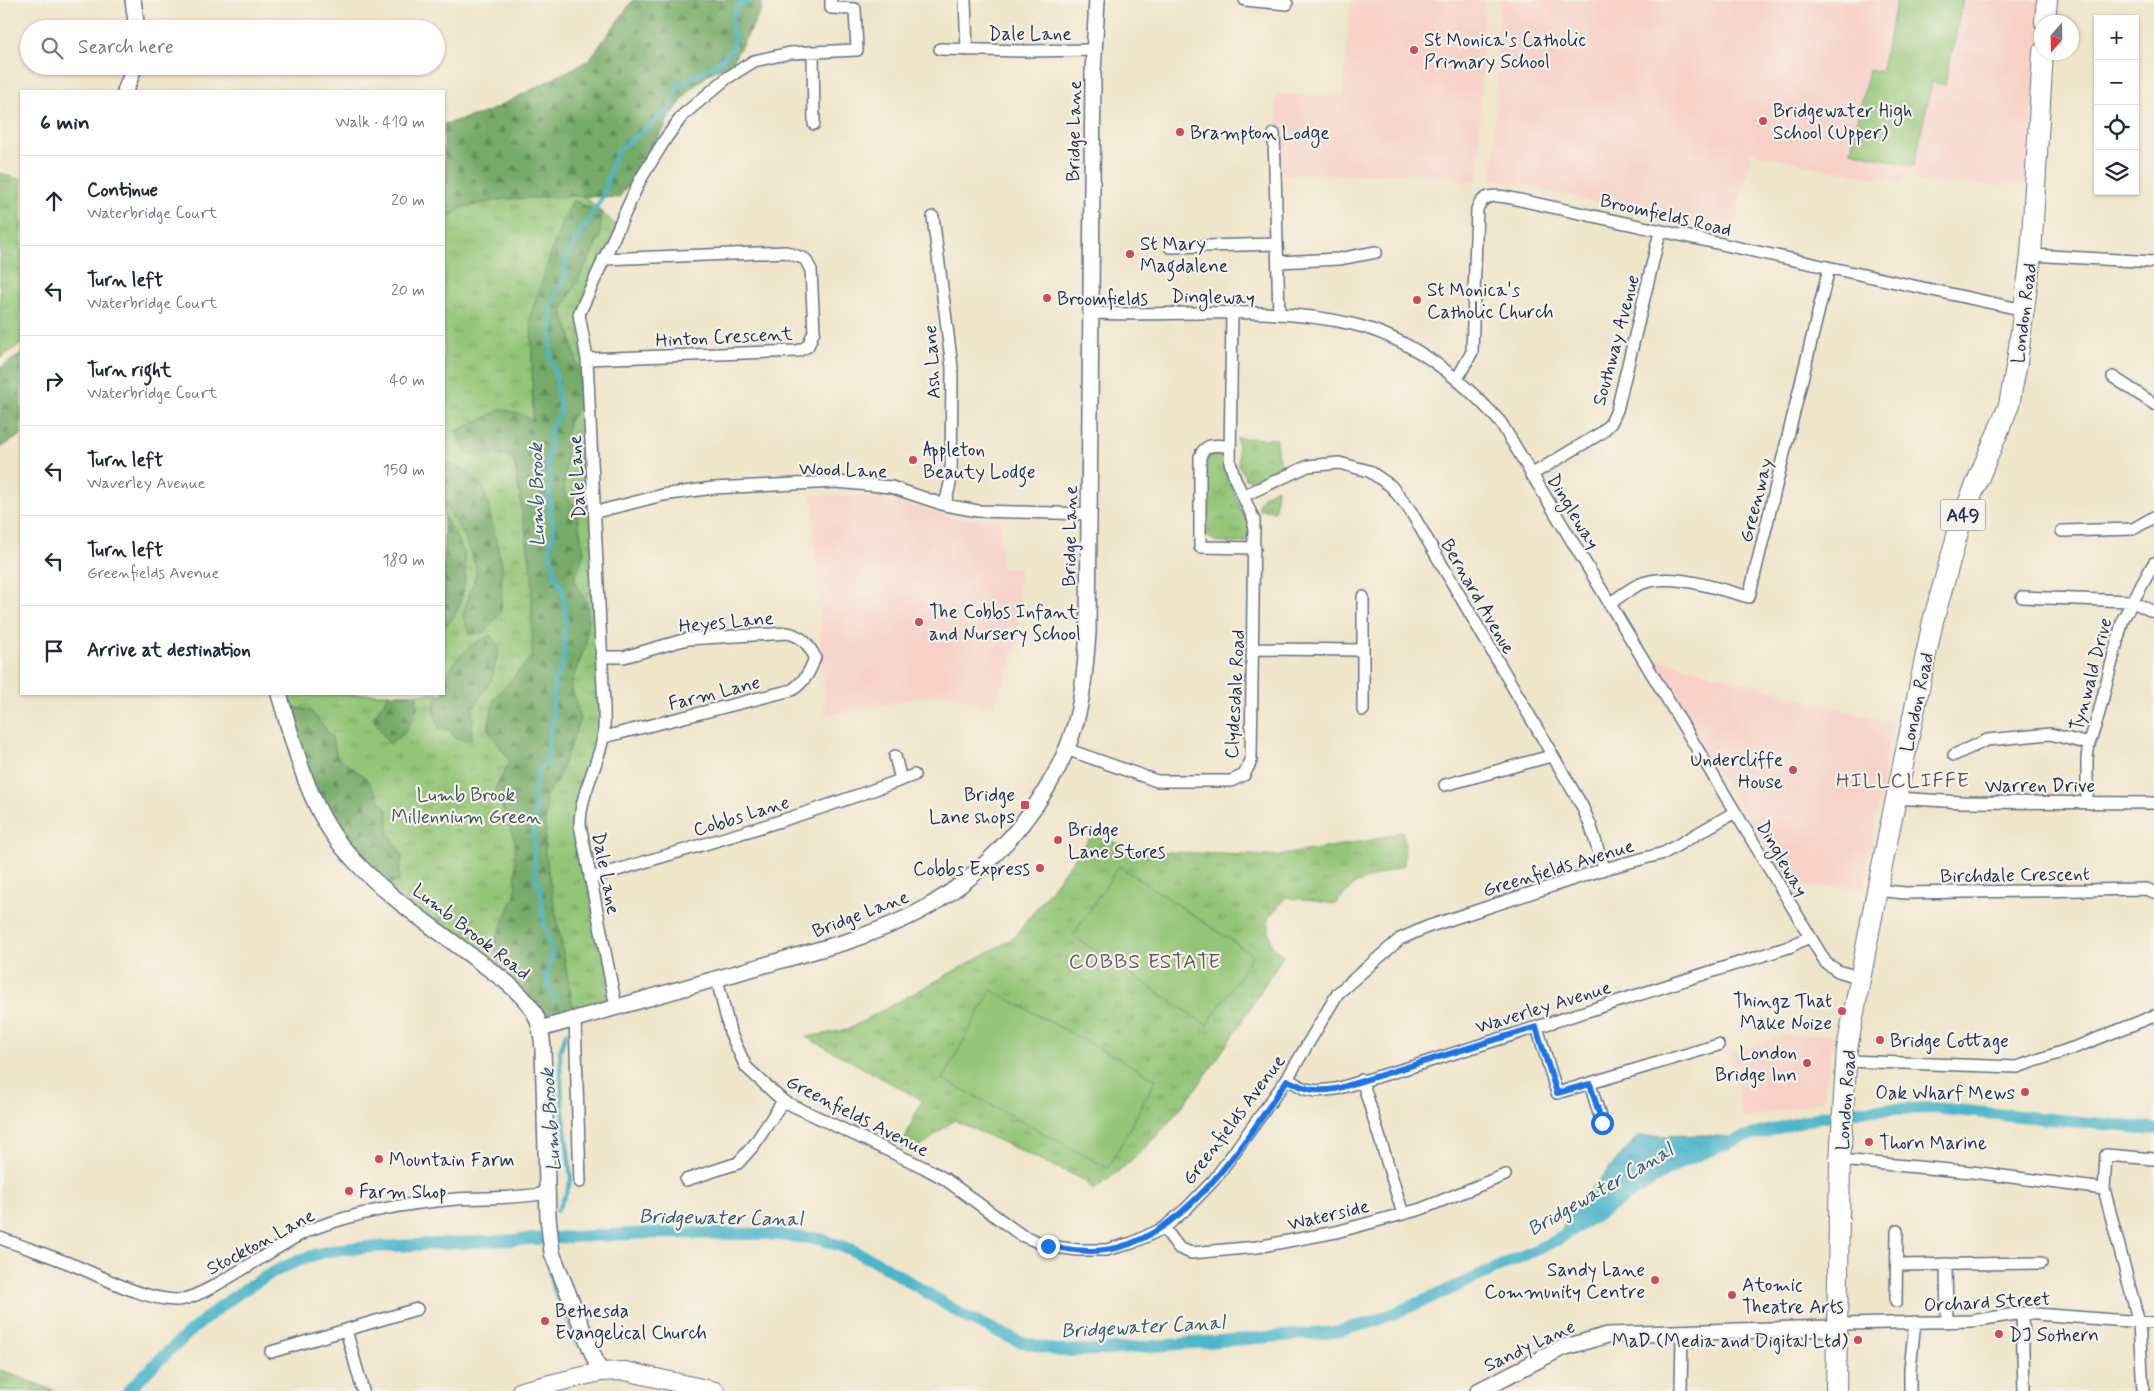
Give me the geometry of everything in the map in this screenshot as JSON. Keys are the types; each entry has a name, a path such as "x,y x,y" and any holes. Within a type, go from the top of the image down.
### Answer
{"highway":[{"path":"2046,15 2047,0"},
{"name":"London Road","path":"1836,1391 1840,1160 1846,1061 1877,890 1933,621 1956,536 2009,405 2024,310 2030,255 2042,60"}],"main road":[{"path":"521,1391 600,1372 624,1371 645,1374 715,1391"}],"street":[{"path":"133,0 136,20"},
{"name":"Dale Lane","path":"616,1007 580,825 580,812 604,737 596,512 587,359 579,314 640,180 683,115 709,92 746,64 774,55 857,50 855,9 831,8 831,0"},
{"name":"Dale Lane","path":"965,0 966,50"},
{"name":"Bridge Lane","path":"540,1030 575,1018 849,941 922,910 946,895 984,865 1013,836 1041,797 1066,749 1079,710 1086,665 1088,634 1094,50 1097,0"},
{"path":"1246,0 1287,4"},
{"name":"Dale Lane","path":"940,49 1094,50"},
{"path":"813,52 814,124"},
{"path":"125,90 131,75"},
{"path":"1274,134 1279,314"},
{"name":"Broomfields Road","path":"1457,379 1472,352 1476,217 1478,206 1483,199 1489,196 1506,197 2024,310"},
{"name":"Ash Lane","path":"933,217 952,367 951,479 946,505"},
{"name":"Southway Avenue","path":"1531,475 1601,433 1611,423 1617,410 1660,232"},
{"path":"1170,247 1277,244"},
{"name":"Hinton Crescent","path":"587,359 798,351 808,346 814,331 811,270 805,259 786,252 603,259"},
{"path":"1278,262 1339,259 1376,252"},
{"path":"2030,255 2154,262"},
{"name":"Greenway","path":"1609,604 1640,584 1664,579 1694,583 1749,596 1829,268"},
{"name":"Dingleway","path":"1092,312 1279,314 1310,316 1354,324 1401,343 1426,357 1457,379 1480,399 1501,423 1826,963 1838,972 1861,978"},
{"name":"Clydesdale Road","path":"1066,749 1157,781 1231,781 1244,775 1251,761 1254,649 1254,520 1235,479 1229,446 1232,313"},
{"path":"2113,376 2154,404"},
{"path":"1229,446 1208,445 1202,449 1200,457 1200,547 1255,548"},
{"name":"Bernard Avenue","path":"1243,496 1308,466 1339,463 1369,471 1391,486 1410,510 1551,756 1582,806 1591,827 1604,869"},
{"name":"Wood Lane","path":"596,512 663,495 713,488 836,482 891,487 946,505 978,511 1089,514"},
{"path":"2062,531 2134,529 2154,517"},
{"name":"Tynwald Drive","path":"2087,802 2087,758 2089,744 2123,619 2131,601 2154,563"},
{"path":"2022,596 2131,601 2154,612"},
{"path":"1363,597 1363,710"},
{"name":"Heyes Lane","path":"601,656 624,657 687,639 788,633 806,641 815,657"},
{"path":"1254,649 1363,650"},
{"name":"Farm Lane","path":"604,737 792,690 804,682 810,673 815,657"},
{"name":"Lumb Brook Road","path":"279,695 312,797 324,821 344,850 382,886 521,994 534,1011 543,1049 548,1220 553,1261 593,1350 600,1372"},
{"path":"1954,755 1987,740 2050,734 2089,744"},
{"path":"895,756 901,780"},
{"path":"1445,785 1551,756"},
{"name":"Cobbs Lane","path":"590,878 761,828 848,800 914,775"},
{"name":"Warren Drive","path":"1896,798 1961,802 2154,803"},
{"name":"Greenfields Avenue","path":"717,979 730,1032 746,1067 783,1101 924,1167 945,1179 1022,1235 1048,1246 1078,1250 1106,1250 1132,1243 1164,1228 1187,1208 1214,1180 1287,1080 1338,992 1400,939 1427,927 1604,869 1664,853 1735,812"},
{"name":"Birchdale Crescent","path":"1877,890 1905,894 2146,889 2154,892"},
{"name":"Waverley Avenue","path":"1287,1080 1305,1089 1317,1091 1336,1089 1789,947 1809,937"},
{"path":"1846,1061 2016,1067 2079,1046 2154,1016"},
{"path":"575,1018 580,1182"},
{"path":"1536,1027 1557,1093 1718,1045"},
{"path":"1362,1080 1403,1214"},
{"path":"1590,1084 1602,1123"},
{"path":"686,1180 738,1163 754,1145 783,1101"},
{"path":"2143,1391 2139,1323 2104,1189 2106,1155 2154,1158"},
{"path":"1840,1160 1972,1172 2104,1189"},
{"name":"Waterside","path":"1164,1228 1179,1248 1192,1252 1213,1252 1257,1247 1336,1232 1421,1209 1505,1175"},
{"name":"Stockton Lane","path":"0,1238 52,1256 144,1294 176,1301 199,1294 263,1255 311,1230 388,1207 455,1199 531,1196 547,1193"},
{"path":"1896,1301 1897,1231"},
{"path":"1897,1265 2041,1262"},
{"path":"1946,1264 1947,1321"},
{"path":"271,1352 417,1308"},
{"path":"2022,1313 2024,1391"},
{"name":"Orchard Street","path":"1837,1326 1845,1324 1986,1320 2022,1313 2154,1323"},
{"path":"1910,1391 1910,1369 1915,1322"},
{"name":"Sandy Lane","path":"1478,1391 1562,1348 1608,1335 1682,1331 1830,1328 1837,1326"},
{"path":"346,1330 363,1391"},
{"path":"1681,1391 1682,1331"}],"shaded area":[{"name":"St Monica's Catholic Primary School","path":"1354,0 1484,0 1478,181 1464,183 1453,175 1417,173 1279,175 1276,94 1343,96 1350,6"},
{"name":"Bridgewater High School (Upper)","path":"1499,0 2043,0 2042,15 2034,15 2034,60 2037,60 2025,183 1994,185 1916,182 1914,167 1901,182 1829,170 1751,152 1733,233 1493,179"},
{"name":"The Cobbs Infant and Nursery School","path":"812,495 875,497 928,510 951,518 1001,521 1001,568 1019,568 1018,644 995,706 944,694 827,715 825,711"},
{"path":"1647,656 1892,723 1864,887 1794,886 1685,725"},
{"path":"1785,1035 1833,1035 1823,1101 1743,1119 1729,1053"}],"green space":[{"path":"633,0 762,0 761,12 732,62 709,74 690,90 668,119 664,129 619,198 582,196 503,199 461,208 445,219 445,124 488,112 589,60"},
{"path":"1897,0 1963,0 1945,85 1932,82 1914,166 1851,151 1869,69 1881,72"},
{"path":"0,173 20,180 20,345 0,358"},
{"name":"Lumb Brook Millennium Green","path":"583,195 618,227 579,314 604,737 580,812 616,1007 540,1029 482,964 366,871 277,695 445,695 445,219 461,208 503,199"},
{"path":"573,200 601,213 600,237 562,311 570,333 584,398 568,423 564,492 576,509 584,553 574,581 588,605 586,645 571,683 580,720 557,781 546,795 545,853 575,1018 540,1029 500,976 495,942 516,892 515,841 495,789 510,761 488,729 494,699 532,656 532,575 514,459 489,453 466,454 457,431 502,409 523,415 533,421 531,314 561,224"},
{"path":"20,355 20,436 0,448 0,368"},
{"path":"1237,438 1277,439 1277,453 1284,470 1257,482 1246,479 1239,466"},
{"path":"1221,451 1227,476 1248,525 1249,539 1246,542 1214,541 1207,535 1207,460 1211,453"},
{"path":"448,463 464,469 484,488 502,565 501,611 486,631 470,635 463,616 477,570 465,537 445,505 445,474"},
{"path":"1277,488 1275,511 1259,510 1261,499"},
{"path":"445,519 463,551 466,569 460,602 452,620 446,625"},
{"path":"491,635 499,650 491,680 473,709 471,740 455,739 450,730 440,730 433,709 439,695 445,695 445,684 452,665 465,651"},
{"path":"388,695 416,695 418,706 404,734 389,744 373,718"},
{"path":"293,707 311,711 332,737 337,757 365,777 388,811 388,830 402,856 398,881 382,886 328,827 290,735"},
{"path":"1402,831 1405,841 1404,865 1355,884 1335,904 1286,897 1268,918 1271,945 1283,956 1222,1052 1200,1084 1151,1142 1093,1190 1082,1179 954,1120 913,1153 901,1147 922,1100 806,1037 847,1030 1014,938 1092,835 1141,851 1276,856 1377,839"},
{"path":"1119,866 1253,955 1207,1025 1073,936"},
{"path":"991,990 1156,1079 1108,1168 943,1079"},
{"path":"0,1370 55,1391 0,1391"}],"water":[{"path":"1705,1135 1741,1138 1681,1162 1557,1240 1572,1210 1638,1136"}],"waterway":[{"name":"Lumb Brook","path":"556,1001 547,983 548,967 553,954 544,926 541,891 535,874 533,833 536,809 533,793 538,772 547,762 553,715 554,683 560,672 565,653 563,637 566,623 565,609 562,589 555,575 550,548 554,531 549,499 550,483 547,459 551,440 551,428 560,412 555,372 551,362 552,308 558,290 564,281 566,257 602,198 617,151 669,111 678,86 719,62 734,47 732,18 738,5 753,0"},
{"name":"Lumb Brook","path":"557,1211 567,1192 571,1179 562,1101 560,1051 566,1033"},
{"name":"Bridgewater Canal","path":"128,1391 193,1329 241,1292 267,1276 294,1263 321,1253 338,1250 652,1233 768,1234 820,1239 850,1249 879,1263 966,1317 1018,1341 1059,1351 1104,1350 1334,1332 1373,1322 1442,1293 1557,1240 1681,1162 1741,1138 1824,1116 1863,1110 1934,1108 2154,1129"},
{"path":"549,1273 553,1288 578,1344"}],"place":[{"name":"St Monica's Catholic Primary School","path":"1414,50"},
{"name":"Bridgewater High School (Upper)","path":"1763,121"},
{"name":"Brampton Lodge","path":"1180,132"},
{"name":"St Mary Magdalene","path":"1130,254"},
{"name":"Broomfields","path":"1047,298"},
{"name":"St Monica's Catholic Church","path":"1417,300"},
{"name":"Appleton Beauty Lodge","path":"913,460"},
{"name":"The Cobbs Infant and Nursery School","path":"919,622"},
{"name":"Undercliffe House","path":"1793,770"},
{"name":"Bridge Lane shops","path":"1025,805"},
{"name":"Bridge Lane Stores","path":"1058,840"},
{"name":"Cobbs Express","path":"1040,868"},
{"name":"Thingz That Make Noize","path":"1842,1011"},
{"name":"Bridge Cottage","path":"1880,1040"},
{"name":"London Bridge Inn","path":"1807,1063"},
{"name":"Oak Wharf Mews","path":"2025,1092"},
{"name":"Thorn Marine","path":"1869,1142"},
{"name":"Mountain Farm","path":"379,1159"},
{"name":"Farm Shop","path":"349,1191"},
{"name":"Sandy Lane Community Centre","path":"1655,1280"},
{"name":"Atomic Theatre Arts","path":"1732,1295"},
{"name":"Bethesda Evangelical Church","path":"545,1321"},
{"name":"DJ Sothern","path":"1999,1334"},
{"name":"MaD (Media and Digital Ltd)","path":"1858,1340"}],"district":[{"name":"HILLCLIFFE","path":"1903,780"},
{"name":"COBBS ESTATE","path":"1145,961"}],"route":[{"path":"1048,1246 1078,1250 1106,1250 1132,1243 1164,1228 1187,1208 1214,1180 1287,1080 1305,1089 1317,1091 1336,1089 1536,1027 1557,1093 1590,1084 1602,1123"}]}
